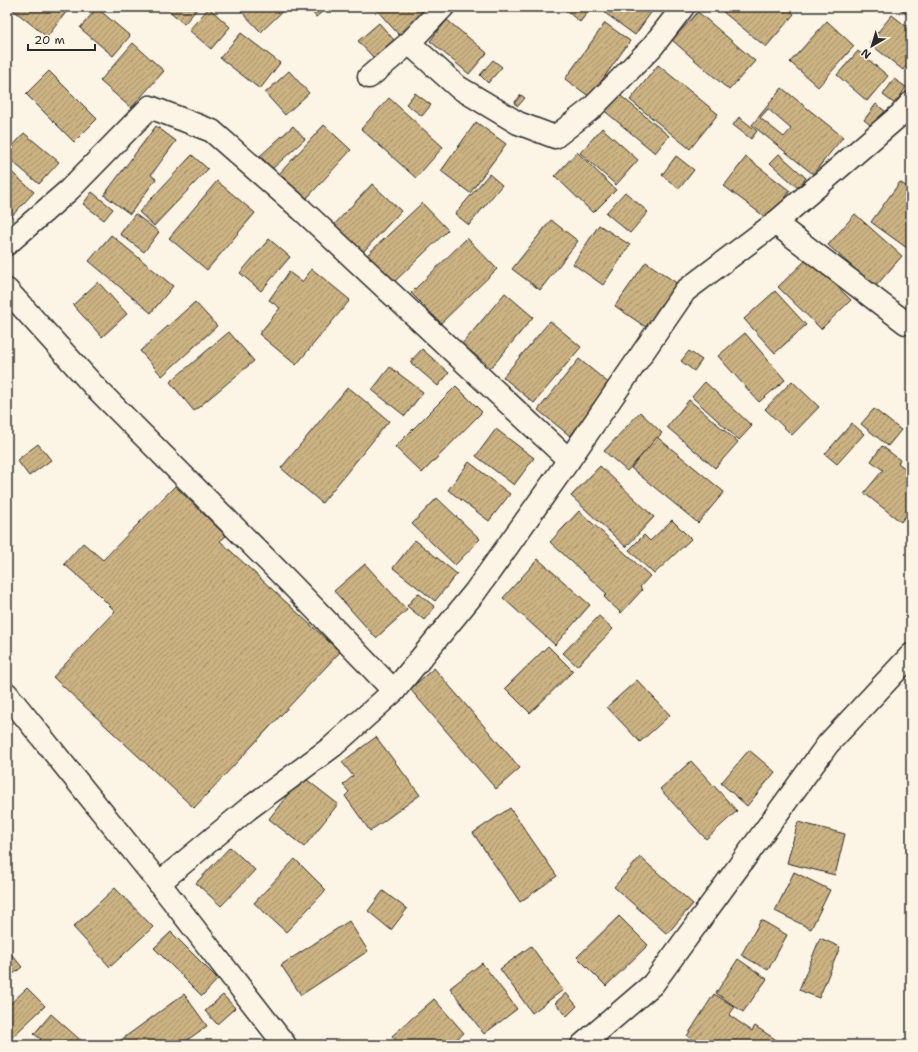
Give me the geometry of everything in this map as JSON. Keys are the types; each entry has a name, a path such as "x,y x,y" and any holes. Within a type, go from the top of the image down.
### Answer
{"street":[{"path":"369,78 409,43 443,7"},
{"path":"409,43 458,87 518,123 555,137 592,108 652,47 683,7"},
{"path":"159,884 248,809 333,746 394,691 475,592 570,460 685,291 775,222 901,114 911,103"},
{"path":"7,244 69,190 150,108 212,131 308,216 570,460"},
{"path":"775,222 906,323 911,321"},
{"path":"7,290 94,386 394,691"},
{"path":"582,1045 652,984 828,744 911,655"},
{"path":"7,694 159,884 284,1045"}],"building":[{"path":"70,7 47,37 11,8"},
{"path":"165,7 199,7 184,24"},
{"path":"237,7 287,7 261,32"},
{"path":"308,7 328,7 316,17"},
{"path":"374,7 428,7 429,8 399,35"},
{"path":"565,7 592,7 580,22 564,9"},
{"path":"609,7 655,7 635,35 605,13"},
{"path":"717,7 786,7 794,14 766,47"},
{"path":"897,7 911,7 911,18"},
{"path":"97,8 130,36 113,56 80,28"},
{"path":"209,8 230,27 211,49 189,30"},
{"path":"698,12 755,61 729,90 672,40"},
{"path":"892,15 911,30 911,60 903,70 869,43"},
{"path":"447,20 487,53 469,74 430,41"},
{"path":"827,21 854,46 818,87 790,62"},
{"path":"379,23 394,40 374,58 358,41"},
{"path":"605,23 630,41 590,97 565,79"},
{"path":"241,33 280,63 260,89 220,58"},
{"path":"133,43 164,71 131,108 100,81"},
{"path":"858,51 888,76 867,101 837,75"},
{"path":"493,60 502,67 488,83 480,75"},
{"path":"658,65 718,114 690,149 630,100"},
{"path":"49,71 97,119 74,142 26,94"},
{"path":"289,71 309,93 285,115 265,93"},
{"path":"894,79 906,87 895,104 883,95"},
{"path":"782,88 843,137 813,174 752,125","holes":["768,109 791,129 784,137 760,118"]},
{"path":"615,91 669,136 655,153 601,108"},
{"path":"415,93 431,105 422,116 406,104"},
{"path":"521,95 525,98 518,106 514,103"},
{"path":"389,98 443,147 416,178 361,129"},
{"path":"876,104 890,115 878,131 864,120"},
{"path":"739,117 757,131 751,139 733,125"},
{"path":"476,122 506,144 470,193 441,171"},
{"path":"324,125 351,150 306,199 279,174"},
{"path":"156,126 176,141 151,175 156,179 130,214 104,195"},
{"path":"293,126 305,139 272,169 260,156"},
{"path":"602,128 638,160 616,185 580,153"},
{"path":"24,133 59,162 39,184 7,157 7,153"},
{"path":"577,152 616,190 593,213 555,176"},
{"path":"779,154 806,178 798,188 770,163"},
{"path":"192,155 208,169 154,226 139,212"},
{"path":"676,156 694,170 679,189 662,175"},
{"path":"746,157 790,191 769,220 724,186"},
{"path":"7,168 34,192 10,218 7,216"},
{"path":"489,174 502,185 469,225 455,214"},
{"path":"217,181 255,213 207,270 169,238"},
{"path":"900,182 911,190 911,251 871,222"},
{"path":"372,184 401,211 362,253 333,226"},
{"path":"92,192 113,209 104,220 83,204"},
{"path":"625,192 648,212 630,233 606,213"},
{"path":"422,203 448,230 394,282 367,255"},
{"path":"135,214 159,232 144,252 120,234"},
{"path":"855,214 902,256 875,287 828,245"},
{"path":"551,220 578,241 540,290 512,269"},
{"path":"599,225 630,245 603,285 573,264"},
{"path":"111,235 173,286 151,313 89,261"},
{"path":"467,238 497,269 441,323 411,293"},
{"path":"269,239 290,257 261,291 240,273"},
{"path":"808,258 851,300 821,329 778,287"},
{"path":"646,262 678,284 647,328 615,306"},
{"path":"312,269 350,300 296,365 259,334 280,308 269,300 289,272 302,282"},
{"path":"98,282 127,314 102,337 73,305"},
{"path":"775,291 806,325 775,353 744,319"},
{"path":"505,293 533,317 491,368 462,344"},
{"path":"195,302 217,326 162,376 140,351"},
{"path":"550,321 581,347 534,403 503,377"},
{"path":"229,332 254,361 194,411 170,382"},
{"path":"745,333 785,380 759,402 718,356"},
{"path":"422,349 449,373 438,386 410,362"},
{"path":"689,351 702,360 694,371 681,361"},
{"path":"579,359 611,385 570,436 538,410"},
{"path":"390,367 423,392 405,416 372,390"},
{"path":"792,381 819,407 792,435 765,409"},
{"path":"705,382 752,426 739,440 692,397"},
{"path":"456,386 482,412 422,473 395,447"},
{"path":"348,387 389,421 322,503 281,468"},
{"path":"689,400 738,442 715,468 667,427"},
{"path":"874,409 901,430 888,446 861,424"},
{"path":"640,412 662,433 627,471 604,451"},
{"path":"852,423 864,434 837,464 825,454"},
{"path":"496,429 534,458 514,485 476,456"},
{"path":"657,437 724,492 698,523 631,468"},
{"path":"38,444 51,460 29,476 17,460"},
{"path":"882,446 900,460 898,463 911,473 911,509 901,522 864,493 883,470 871,461"},
{"path":"469,462 510,494 489,521 448,490"},
{"path":"600,466 654,517 626,547 571,496"},
{"path":"175,486 226,536 220,541 340,652 194,808 53,677 115,611 93,589 64,564 83,543 103,560"},
{"path":"437,498 480,539 455,565 412,524"},
{"path":"579,511 650,576 640,587 642,590 621,613 604,597 607,594 550,542"},
{"path":"672,520 691,539 654,574 629,550 644,535 650,541"},
{"path":"415,540 457,574 435,601 393,568"},
{"path":"538,559 590,605 555,645 503,598"},
{"path":"365,564 407,610 376,638 334,591"},
{"path":"418,593 435,607 424,620 407,606"},
{"path":"599,616 613,629 577,666 563,653"},
{"path":"548,646 573,671 530,713 505,688"},
{"path":"434,668 520,768 496,789 410,689"},
{"path":"637,680 670,715 640,742 607,707"},
{"path":"376,737 420,795 370,831 345,796 349,792 343,785 353,776 342,762"},
{"path":"749,750 775,772 747,806 721,783"},
{"path":"691,761 737,811 706,839 660,789"},
{"path":"302,776 338,804 304,847 269,819"},
{"path":"510,808 557,876 520,902 473,833"},
{"path":"798,822 845,834 835,875 787,863"},
{"path":"230,847 255,870 221,906 196,883"},
{"path":"640,857 693,904 667,934 614,887"},
{"path":"295,859 326,890 286,932 254,903"},
{"path":"794,872 830,890 811,929 775,911"},
{"path":"115,888 153,927 110,967 73,927"},
{"path":"383,891 407,909 391,930 368,911"},
{"path":"619,916 648,945 606,986 577,957"},
{"path":"761,920 787,935 768,970 741,955"},
{"path":"349,921 368,951 301,995 281,965"},
{"path":"171,932 218,979 202,996 154,948"},
{"path":"820,938 840,947 819,998 799,990"},
{"path":"531,946 563,990 532,1013 500,969"},
{"path":"8,950 22,967 7,979 7,951"},
{"path":"738,959 767,979 743,1012 716,993"},
{"path":"482,963 517,1009 484,1034 450,988"},
{"path":"27,988 45,1006 7,1042 7,1007"},
{"path":"566,993 577,1006 567,1016 555,1003"},
{"path":"184,994 207,1026 180,1045 114,1045"},
{"path":"714,994 735,1007 729,1015 752,1031 755,1026 778,1041 775,1045 700,1045 687,1036"},
{"path":"223,995 235,1008 217,1024 205,1011"},
{"path":"434,999 464,1033 450,1045 400,1045 392,1036"},
{"path":"51,1014 86,1045 35,1045 41,1039 34,1034"}]}
